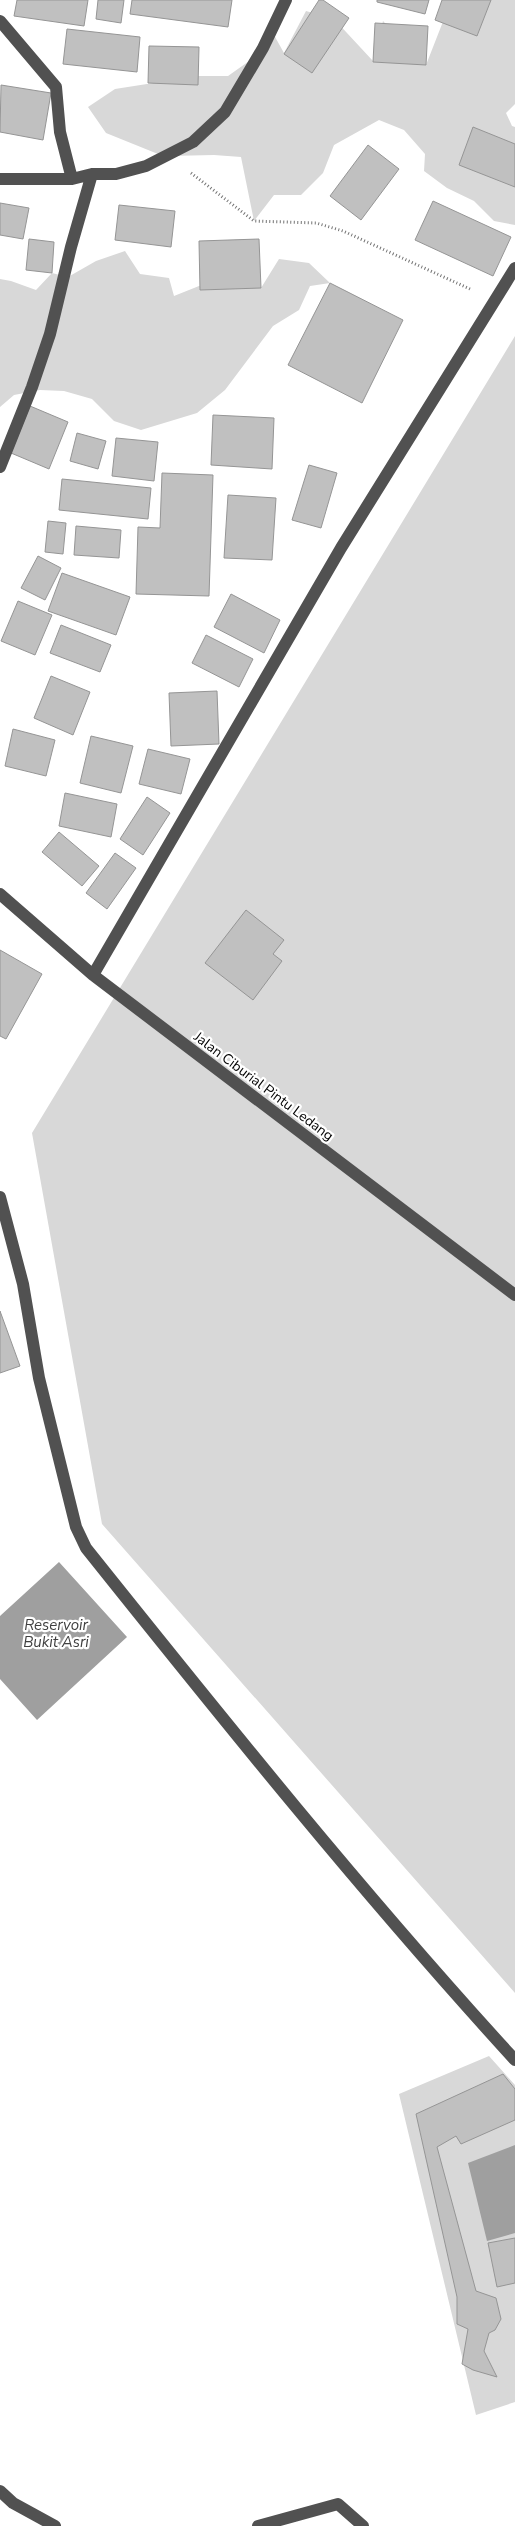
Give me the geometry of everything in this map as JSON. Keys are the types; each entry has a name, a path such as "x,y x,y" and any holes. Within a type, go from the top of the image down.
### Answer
{"street":[{"path":"0,179 72,179 92,174 116,174 146,166 169,156 193,142 225,112 263,48 286,0"},
{"path":"0,21 56,86 60,132 72,179"},
{"path":"0,467 32,387 50,334 71,246 92,174"},
{"path":"94,975 341,548 515,268"},
{"name":"Jalan Ciburial Pintu Ledang","path":"0,894 94,975 515,1295"},
{"path":"0,1197 23,1284 44,1397 76,1527 86,1548 264,1770 441,1978 515,2060"},
{"path":"0,2491 14,2503 55,2526"},
{"path":"258,2526 338,2504 363,2526"}],"path":[{"path":"169,156 254,221 316,223 343,231 496,300"}],"shaded area":[{"path":"480,0 515,0 515,104 506,113 512,126 515,127 515,225 494,221 474,201 447,188 424,171 425,154 404,130 379,120 334,145 323,173 301,195 274,195 254,221 241,157 214,155 169,156 158,154 106,133 88,107 115,89 198,76 228,76 252,59 274,35 284,53 306,11 334,19 373,61 383,21 426,65 444,19 478,35"},
{"path":"125,251 140,274 169,278 174,296 204,284 261,288 279,259 309,263 330,283 310,286 299,310 273,326 225,390 197,413 141,430 114,421 92,399 64,391 40,390 14,395 0,407 0,279 36,290 52,273 68,277 96,261"},
{"path":"515,336 515,1993 102,1524 32,1133"},
{"path":"489,2056 515,2085 515,2402 476,2415 399,2094"}],"water":[{"name":"Reservoir Bukit Asri","path":"59,1562 127,1637 37,1720 0,1679 0,1616"},
{"path":"515,2145 515,2233 487,2241 468,2163"}],"building":[{"path":"17,0 88,0 84,26 14,16"},
{"path":"98,0 124,0 121,23 96,19"},
{"path":"132,0 232,0 228,27 130,14"},
{"path":"319,0 323,0 349,18 312,73 284,54"},
{"path":"377,0 429,0 425,14 377,2"},
{"path":"442,0 491,0 477,36 435,20"},
{"path":"375,23 428,26 426,65 373,62"},
{"path":"67,29 140,37 137,72 63,64"},
{"path":"149,46 199,47 198,85 148,83"},
{"path":"1,85 51,93 43,140 0,132"},
{"path":"473,127 515,144 515,187 459,165"},
{"path":"368,145 399,169 361,220 330,196"},
{"path":"433,201 511,237 493,276 415,240"},
{"path":"0,203 29,208 23,239 0,235"},
{"path":"119,205 175,211 171,247 115,240"},
{"path":"29,239 54,242 52,273 26,270"},
{"path":"259,239 261,288 200,290 199,241"},
{"path":"330,283 403,320 362,403 288,365"},
{"path":"30,406 68,422 49,469 11,453"},
{"path":"213,415 274,418 272,469 211,465"},
{"path":"77,433 106,441 98,469 70,461"},
{"path":"116,438 158,442 154,481 112,476"},
{"path":"309,465 337,473 321,528 292,520"},
{"path":"162,473 213,475 209,596 136,594 138,527 160,528"},
{"path":"62,479 151,488 148,519 59,510"},
{"path":"228,495 276,498 272,560 224,558"},
{"path":"48,521 66,523 63,554 45,552"},
{"path":"76,526 121,530 119,558 74,555"},
{"path":"38,556 61,568 45,600 21,588"},
{"path":"62,573 130,597 116,635 48,611"},
{"path":"231,594 280,620 264,653 214,627"},
{"path":"18,601 52,615 35,655 1,641"},
{"path":"61,625 111,645 100,672 50,653"},
{"path":"206,635 253,659 239,687 192,663"},
{"path":"51,676 90,692 73,735 34,718"},
{"path":"217,691 219,744 171,746 169,693"},
{"path":"13,729 55,740 46,776 5,766"},
{"path":"91,736 133,746 121,793 80,783"},
{"path":"148,749 190,759 181,794 139,784"},
{"path":"65,793 117,804 111,837 59,826"},
{"path":"147,797 170,813 143,855 120,839"},
{"path":"59,832 99,866 82,886 42,852"},
{"path":"115,853 136,868 107,909 86,893"},
{"path":"246,910 284,940 273,954 282,961 253,1000 205,963"},
{"path":"0,950 42,974 6,1039 0,1036"},
{"path":"0,1311 20,1366 0,1373"},
{"path":"503,2074 515,2089 515,2120 461,2144 456,2136 437,2147 476,2291 496,2298 501,2319 495,2330 489,2333 484,2351 497,2377 473,2370 462,2364 468,2329 457,2324 457,2297 416,2114"},
{"path":"515,2238 515,2283 497,2287 488,2243"}]}
